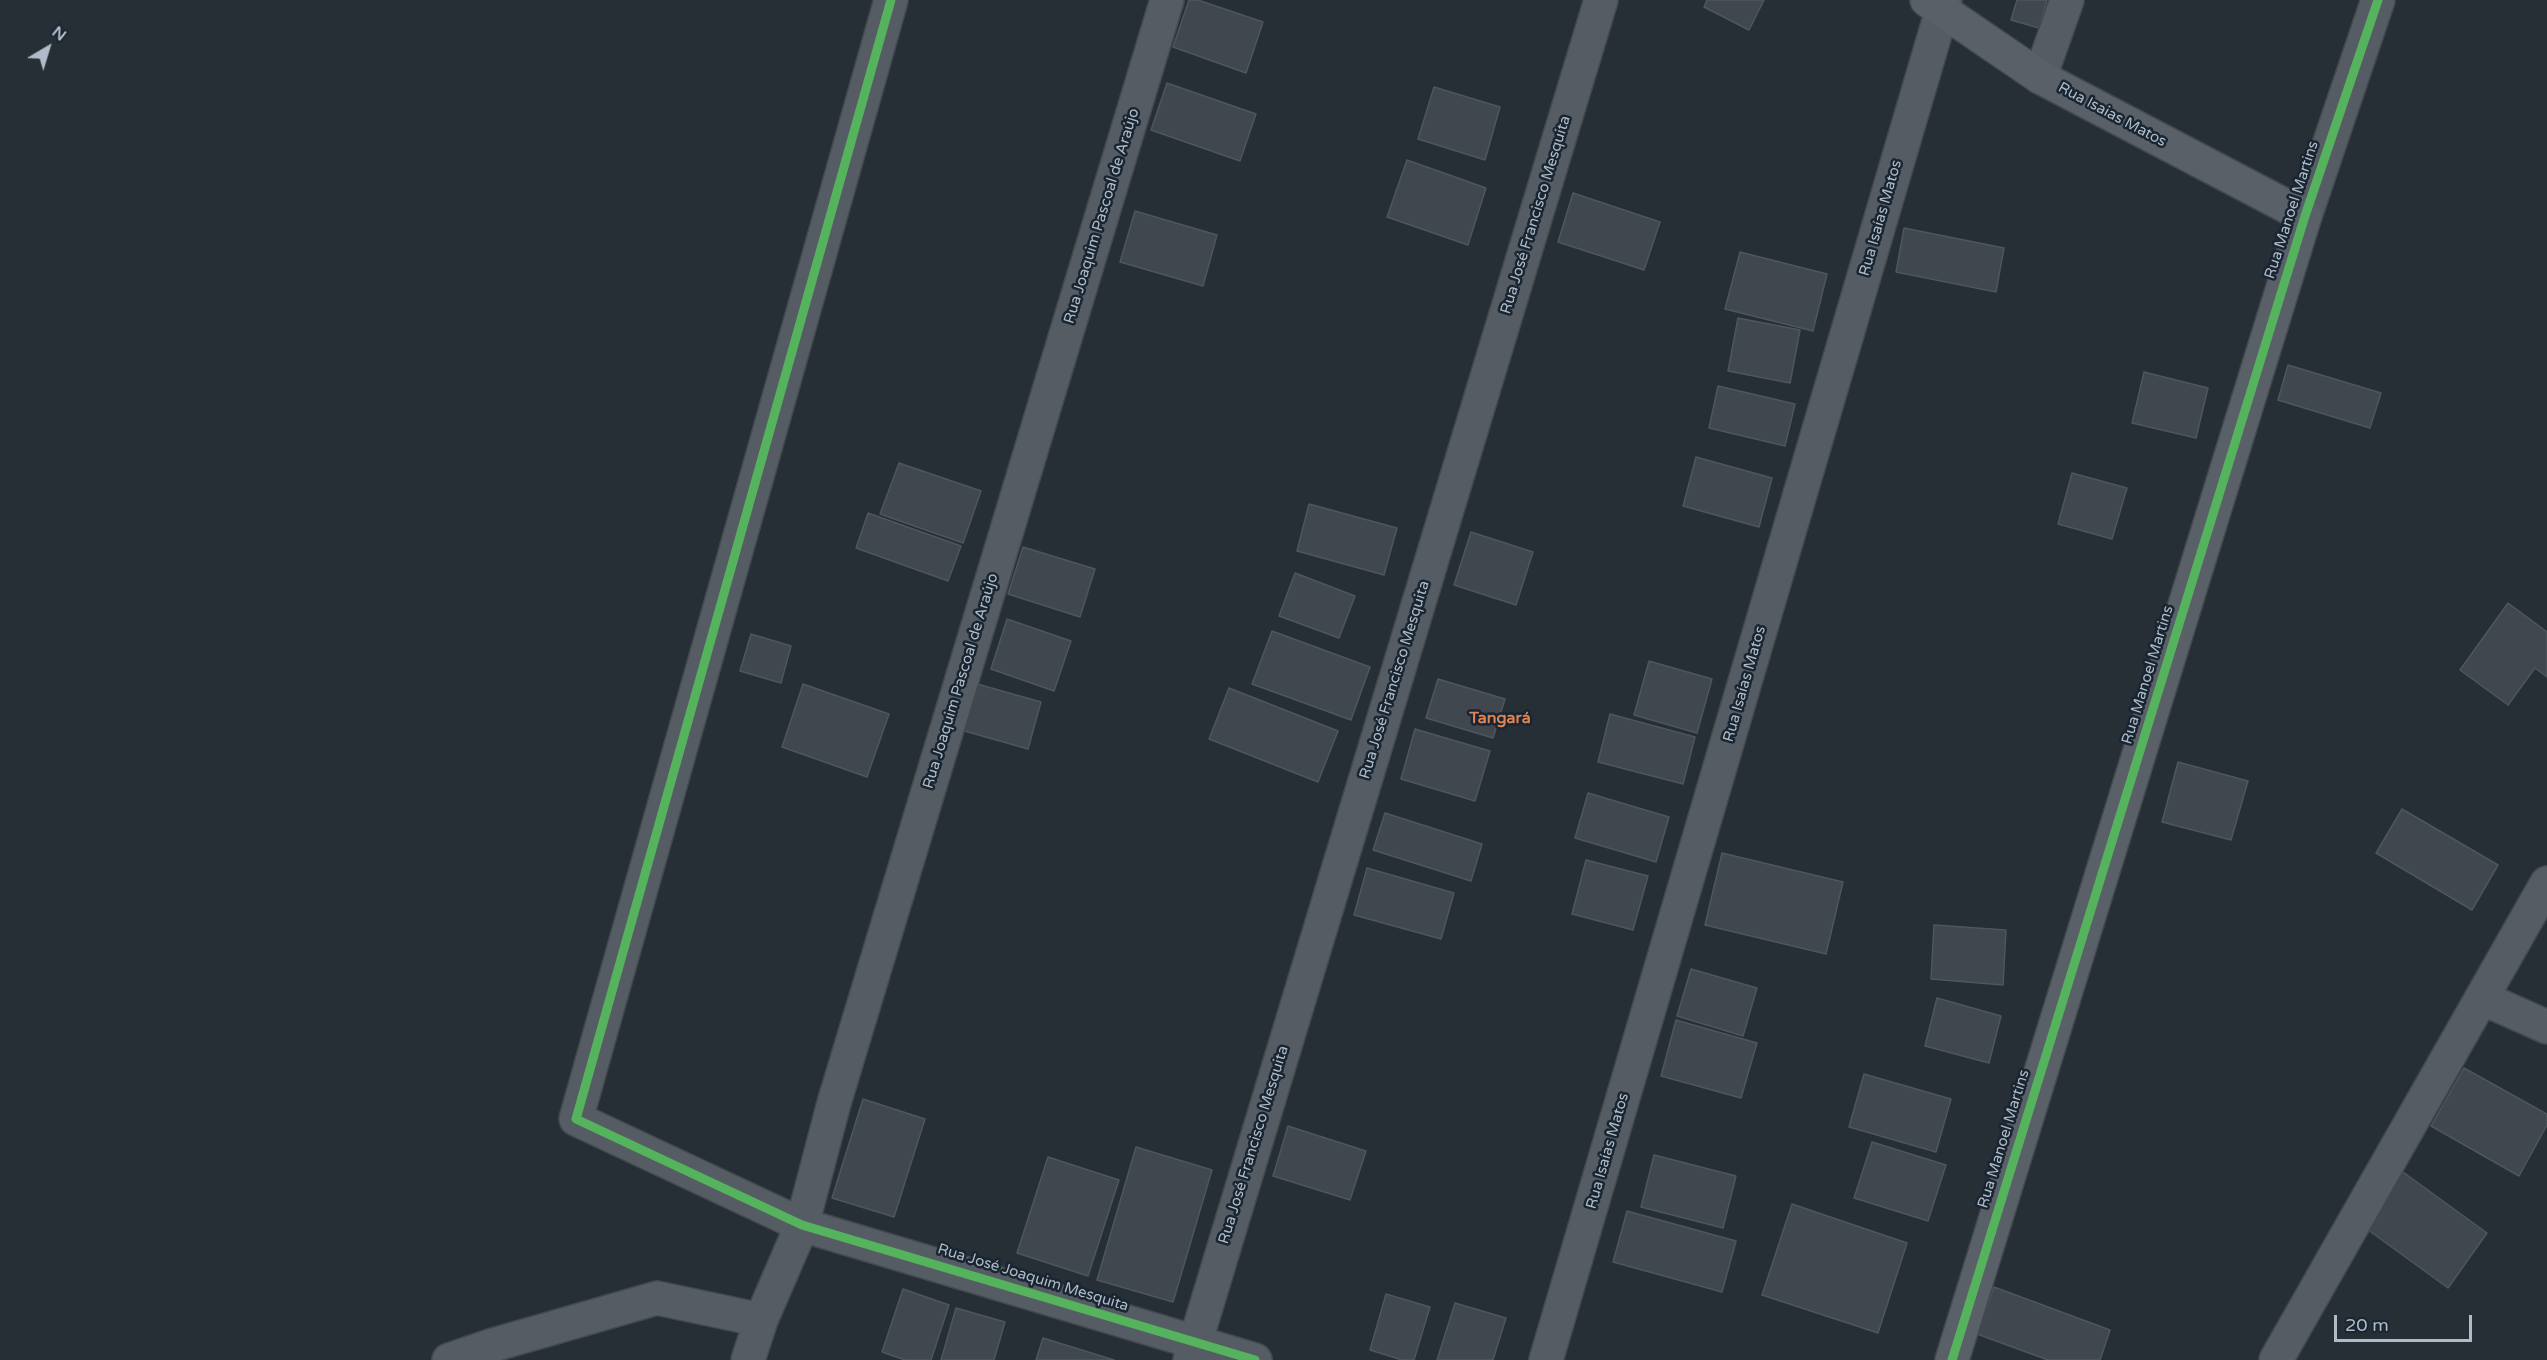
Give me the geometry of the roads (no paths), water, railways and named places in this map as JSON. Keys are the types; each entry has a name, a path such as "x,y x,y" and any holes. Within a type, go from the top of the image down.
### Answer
{"street":[{"name":"Rua José Joaquim Mesquita","path":"891,0 576,1119 802,1225 1192,1351 1255,1360"},
{"name":"Rua Joaquim Pascoal de Araújo","path":"748,1360 761,1320 802,1225 834,1103 1167,0"},
{"name":"Rua José Francisco Mesquita","path":"1192,1351 1601,0"},
{"path":"2040,77 2067,0"},
{"name":"Rua Manoel Martins","path":"1952,1360 2305,216 2378,0"},
{"name":"Rua Isaias Matos","path":"1938,3 2040,77 2305,216"},
{"name":"Rua Isaías Matos","path":"1546,1360 1938,3"},
{"path":"2276,1360 2547,883"},
{"path":"2482,998 2547,1027"},
{"path":"449,1360 493,1345 657,1298 761,1320"}],"district":[{"name":"Tangará","path":"1500,719"}]}
